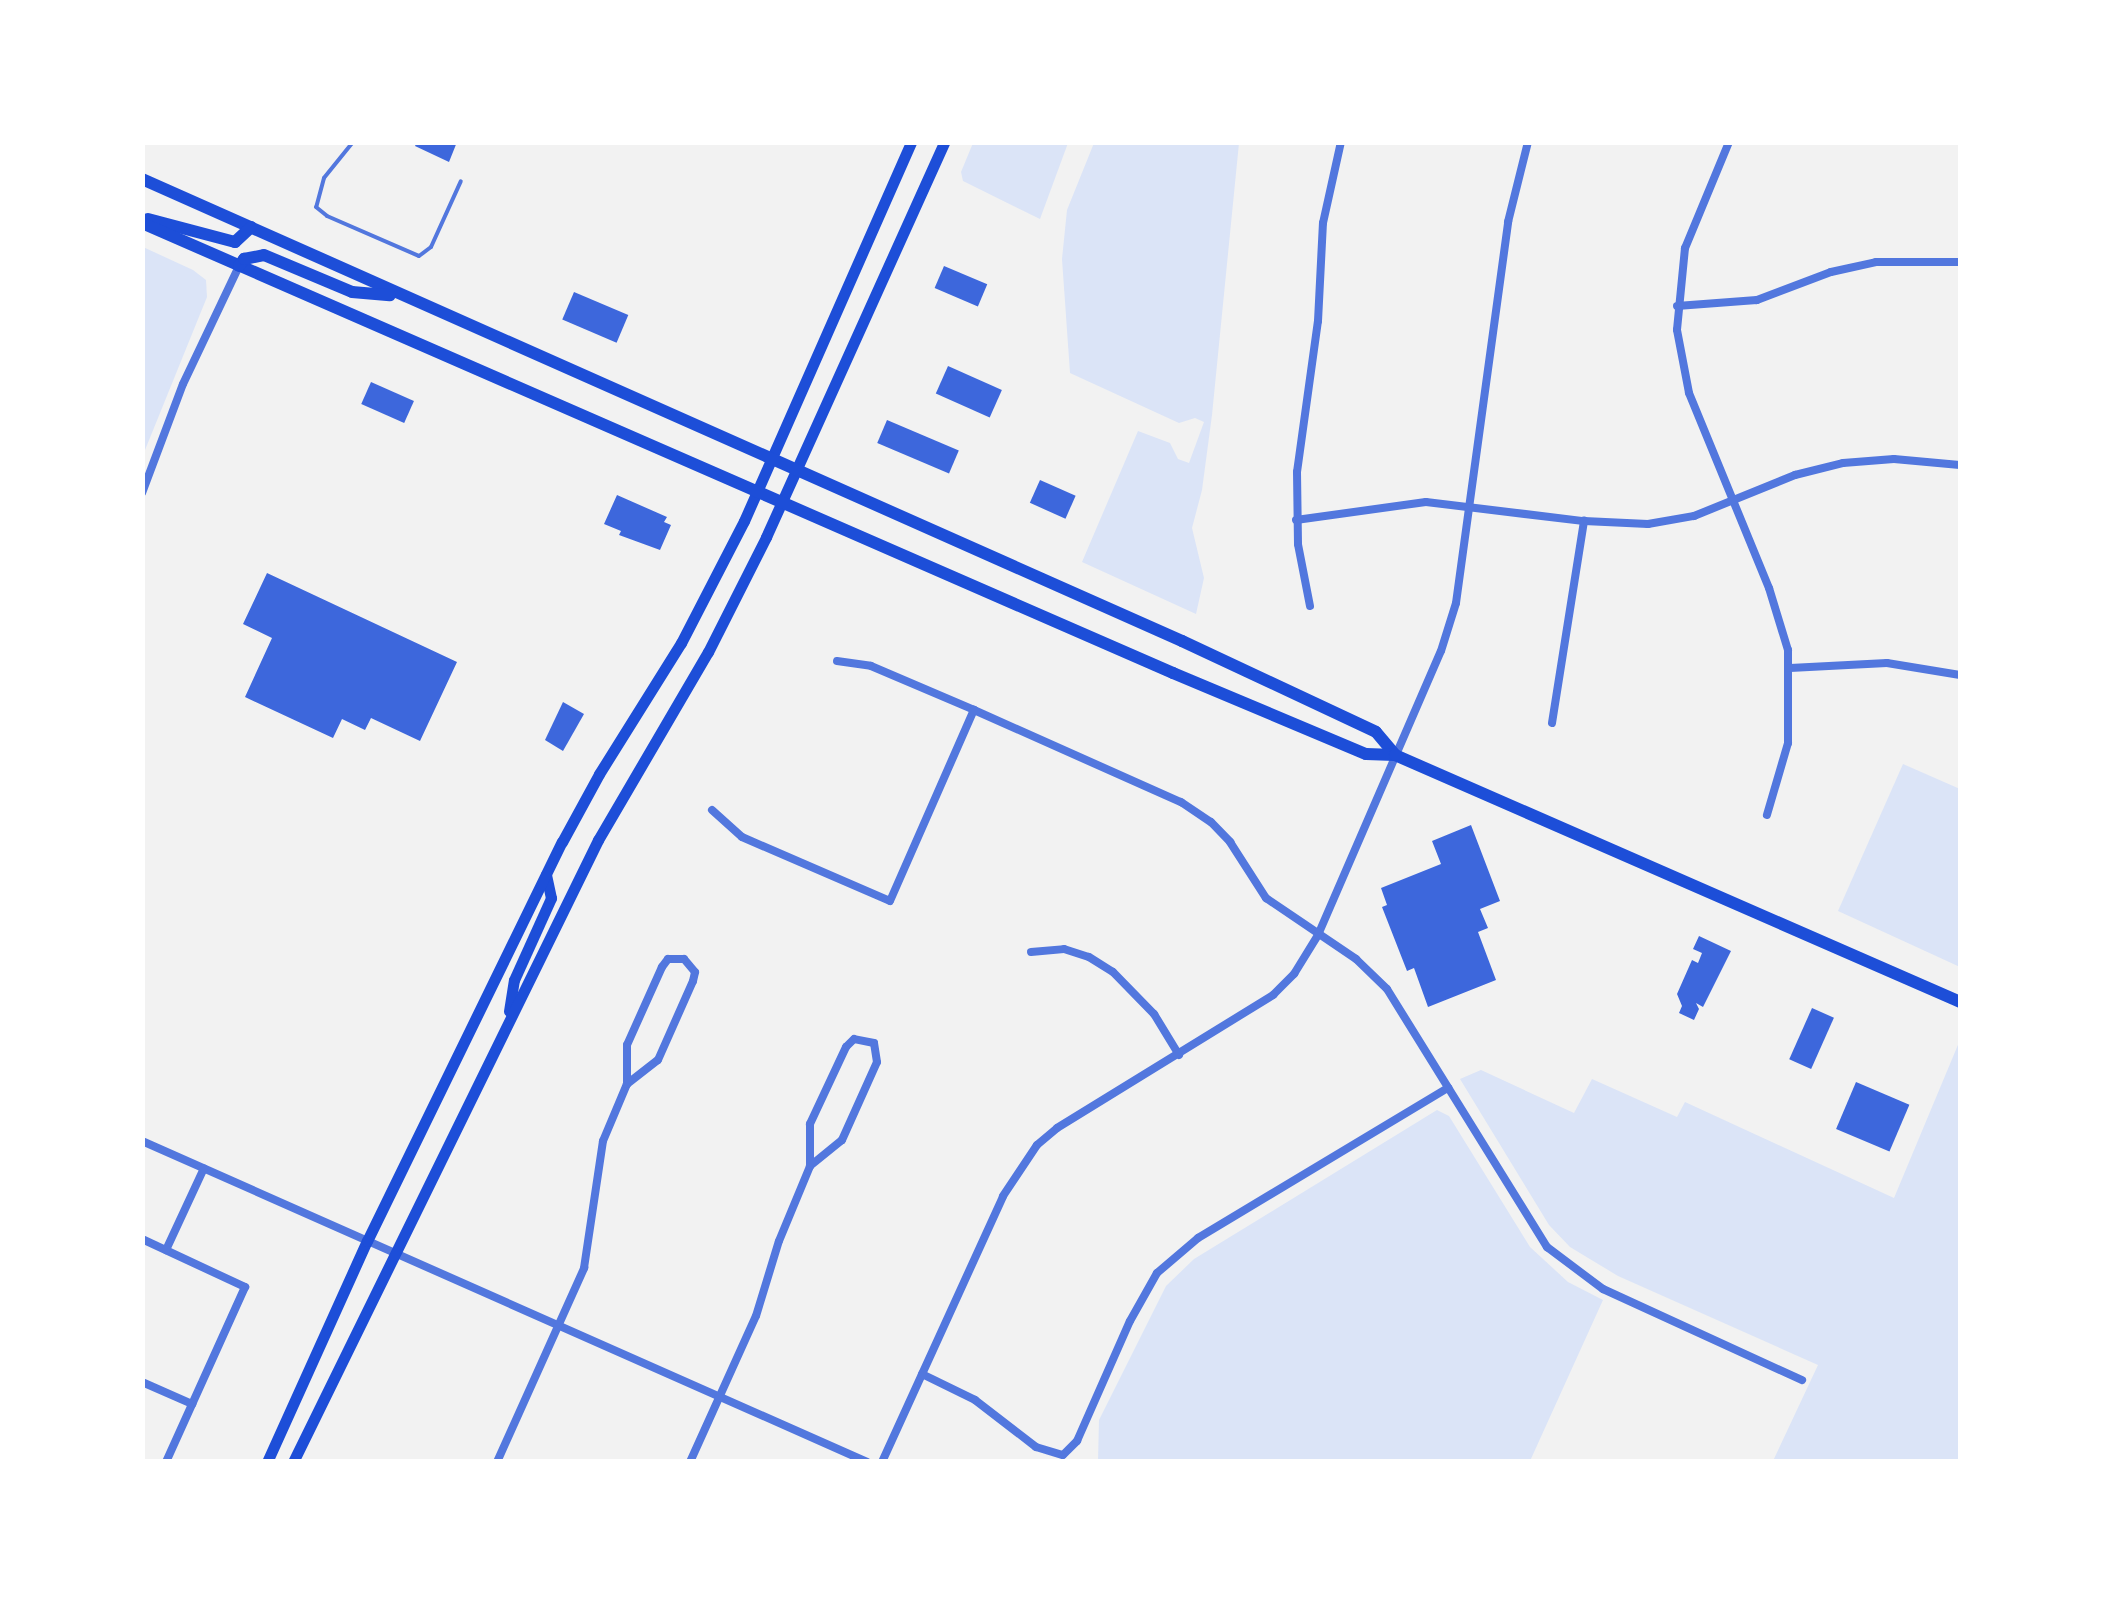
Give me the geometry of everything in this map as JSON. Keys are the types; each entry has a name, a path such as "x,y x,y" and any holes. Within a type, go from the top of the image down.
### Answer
{"main road":[{"path":"267,1462 367,1241 546,875 599,774 689,630 756,493 911,142"},
{"path":"293,1462 316,1406 396,1254 605,827 708,652 798,472 944,142"},
{"path":"142,179 1168,635 1376,732 1395,755"},
{"path":"142,220 234,242 251,227"},
{"path":"142,220 756,493 1348,747 1366,754 1395,755 1960,1002"},
{"path":"239,266 244,258 264,255 352,292 402,296"},
{"path":"507,1024 514,980 551,898 546,875"}],"street":[{"path":"1310,606 1296,520 1323,223 1341,142"},
{"path":"882,1462 1021,1164 1057,1128 1274,995 1294,974 1318,936 1450,629 1508,222 1528,142"},
{"path":"1729,142 1692,224 1680,274 1677,330 1689,393 1769,588 1790,668 1788,743 1767,814"},
{"path":"1678,306 1758,300 1831,272 1876,262 1960,262"},
{"path":"142,493 183,384 239,266"},
{"path":"1296,520 1400,503 1469,507 1584,522 1648,524 1694,516 1795,475 1843,464 1894,459 1960,466"},
{"path":"1552,723 1584,522"},
{"path":"837,661 871,666 1181,802 1230,842 1266,898 1356,959 1387,988 1532,1227 1567,1266 1603,1290 1802,1380"},
{"path":"1790,668 1887,662 1960,675"},
{"path":"712,810 742,837 890,901 974,710"},
{"path":"1031,952 1064,949 1113,972 1154,1014 1179,1054"},
{"path":"496,1462 588,1254 602,1141 628,1084 627,1044 668,960 684,959 695,972 658,1060 628,1084"},
{"path":"690,1462 756,1316 778,1241 810,1166 810,1124 846,1046 854,1039 874,1042 878,1062 842,1140 810,1166"},
{"path":"922,1374 974,1400 1051,1454 1072,1450 1144,1294 1175,1256 1448,1088"},
{"path":"142,1141 868,1462"},
{"path":"166,1250 204,1168"},
{"path":"142,1239 246,1287 166,1462"},
{"path":"142,1382 192,1404"}],"lane":[{"path":"353,142 324,178 316,206 327,216 419,256 432,247 461,181"}],"shaded area":[{"path":"973,143 1068,143 1040,219 963,181 961,172"},
{"path":"1094,143 1239,143 1212,415 1202,490 1192,528 1204,578 1196,614 1082,562 1138,431 1170,443 1178,459 1189,463 1204,422 1195,418 1179,423 1070,373 1062,259 1067,210"},
{"path":"143,247 206,280 207,297 143,455"},
{"path":"1903,764 1960,789 1960,967 1838,911"},
{"path":"1960,1040 1960,1461 1773,1461 1818,1365 1618,1276 1570,1247 1549,1225 1460,1079 1481,1070 1574,1113 1592,1079 1677,1117 1685,1102 1894,1198"},
{"path":"1437,1110 1449,1116 1530,1247 1568,1282 1603,1300 1530,1461 1098,1461 1099,1420 1166,1286 1194,1259"}],"building":[{"path":"417,142 457,142 449,162 415,146"},
{"path":"944,266 987,284 978,306 935,288"},
{"path":"574,292 628,315 617,343 562,320"},
{"path":"948,366 1002,390 990,417 936,393"},
{"path":"371,382 414,401 404,423 361,404"},
{"path":"887,420 959,450 949,473 877,443"},
{"path":"1040,480 1076,496 1065,519 1030,503"},
{"path":"617,495 667,517 664,522 671,525 660,550 619,535 621,531 604,524"},
{"path":"267,573 457,662 420,741 371,718 365,730 342,719 333,738 245,697 272,638 243,624"},
{"path":"563,702 584,714 563,751 545,740"},
{"path":"1471,825 1500,901 1480,909 1488,928 1478,932 1496,980 1428,1007 1414,968 1407,971 1382,907 1387,905 1381,888 1441,864 1432,841"},
{"path":"1699,936 1731,951 1703,1007 1696,1003 1699,1009 1694,1020 1679,1013 1682,1006 1677,994 1692,960 1698,963 1702,953 1693,949"},
{"path":"1812,1008 1834,1018 1811,1069 1789,1059"},
{"path":"1856,1082 1909,1105 1889,1152 1836,1129"}]}
